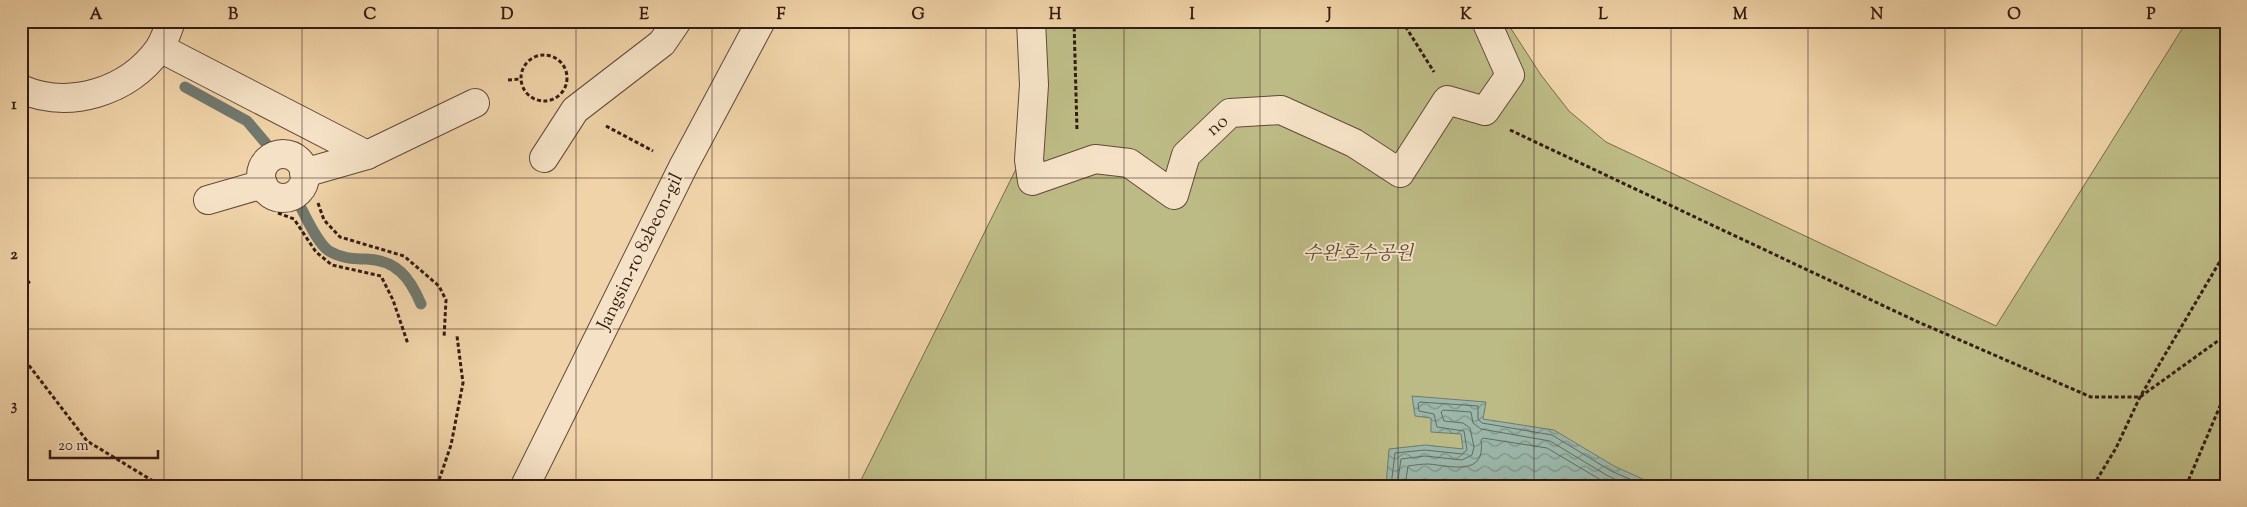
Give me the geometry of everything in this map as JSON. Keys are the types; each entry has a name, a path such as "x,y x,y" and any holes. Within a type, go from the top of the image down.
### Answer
{"street":[{"path":"21,89 56,98 82,97 106,90 129,78 148,62 160,48 171,21"},
{"path":"544,158 575,110 662,43 677,21"},
{"name":"Jangsin-ro 82beon-gil","path":"525,486 684,165 761,21"},
{"name":"no","path":"1031,21 1034,85 1029,160 1032,181 1095,159 1128,163 1174,195 1186,155 1230,113 1281,110 1354,143 1400,173 1447,100 1453,102"},
{"path":"1453,102 1485,111 1510,75 1486,21"},
{"path":"160,48 367,155"},
{"path":"208,200 255,187 262,167 268,159 276,154 286,154 295,158 302,165 316,169 367,155 474,103"}],"path":[{"path":"1074,21 1079,164"},
{"path":"1402,21 1453,102"},
{"path":"547,55 557,59 563,67 566,76 565,87 559,95 550,100 540,101 530,97 523,89 520,79 528,61 537,56 547,55"},
{"path":"508,80 520,79"},
{"path":"1508,129 1916,321 2091,397 2140,397 2226,335"},
{"path":"316,169 327,185 317,201 324,220 340,236 404,256 439,286 446,300 444,338"},
{"path":"255,187 258,204 294,219 316,252 332,265 381,276 408,344"},
{"path":"2093,486 2116,448 2140,397 2226,251"},
{"path":"21,278 29,282 21,296"},
{"path":"437,486 451,445 463,383 457,336"},
{"path":"21,355 87,441 153,482 164,486"},
{"path":"2186,486 2226,392"},
{"path":"2218,486 2226,476"}],"green space":[{"name":"수완호수공원","path":"1025,21 1506,21 1541,75 1569,111 1606,142 1996,326 2187,21 2226,21 2226,486 858,486 1032,137"}],"water":[{"path":"1412,396 1486,402 1483,419 1554,430 1614,466 1658,486 1386,486 1389,449 1425,445 1463,449 1461,434 1431,432 1431,418 1415,416"}],"waterway":[{"path":"185,87 247,121 270,148 280,145 290,146 308,157"},
{"path":"254,182 256,162 261,154 270,148"},
{"path":"313,180 309,191 298,202 320,242 329,251 342,257 377,260 394,267 407,279 421,304"},
{"path":"259,192 272,202 282,204 298,202"}]}
